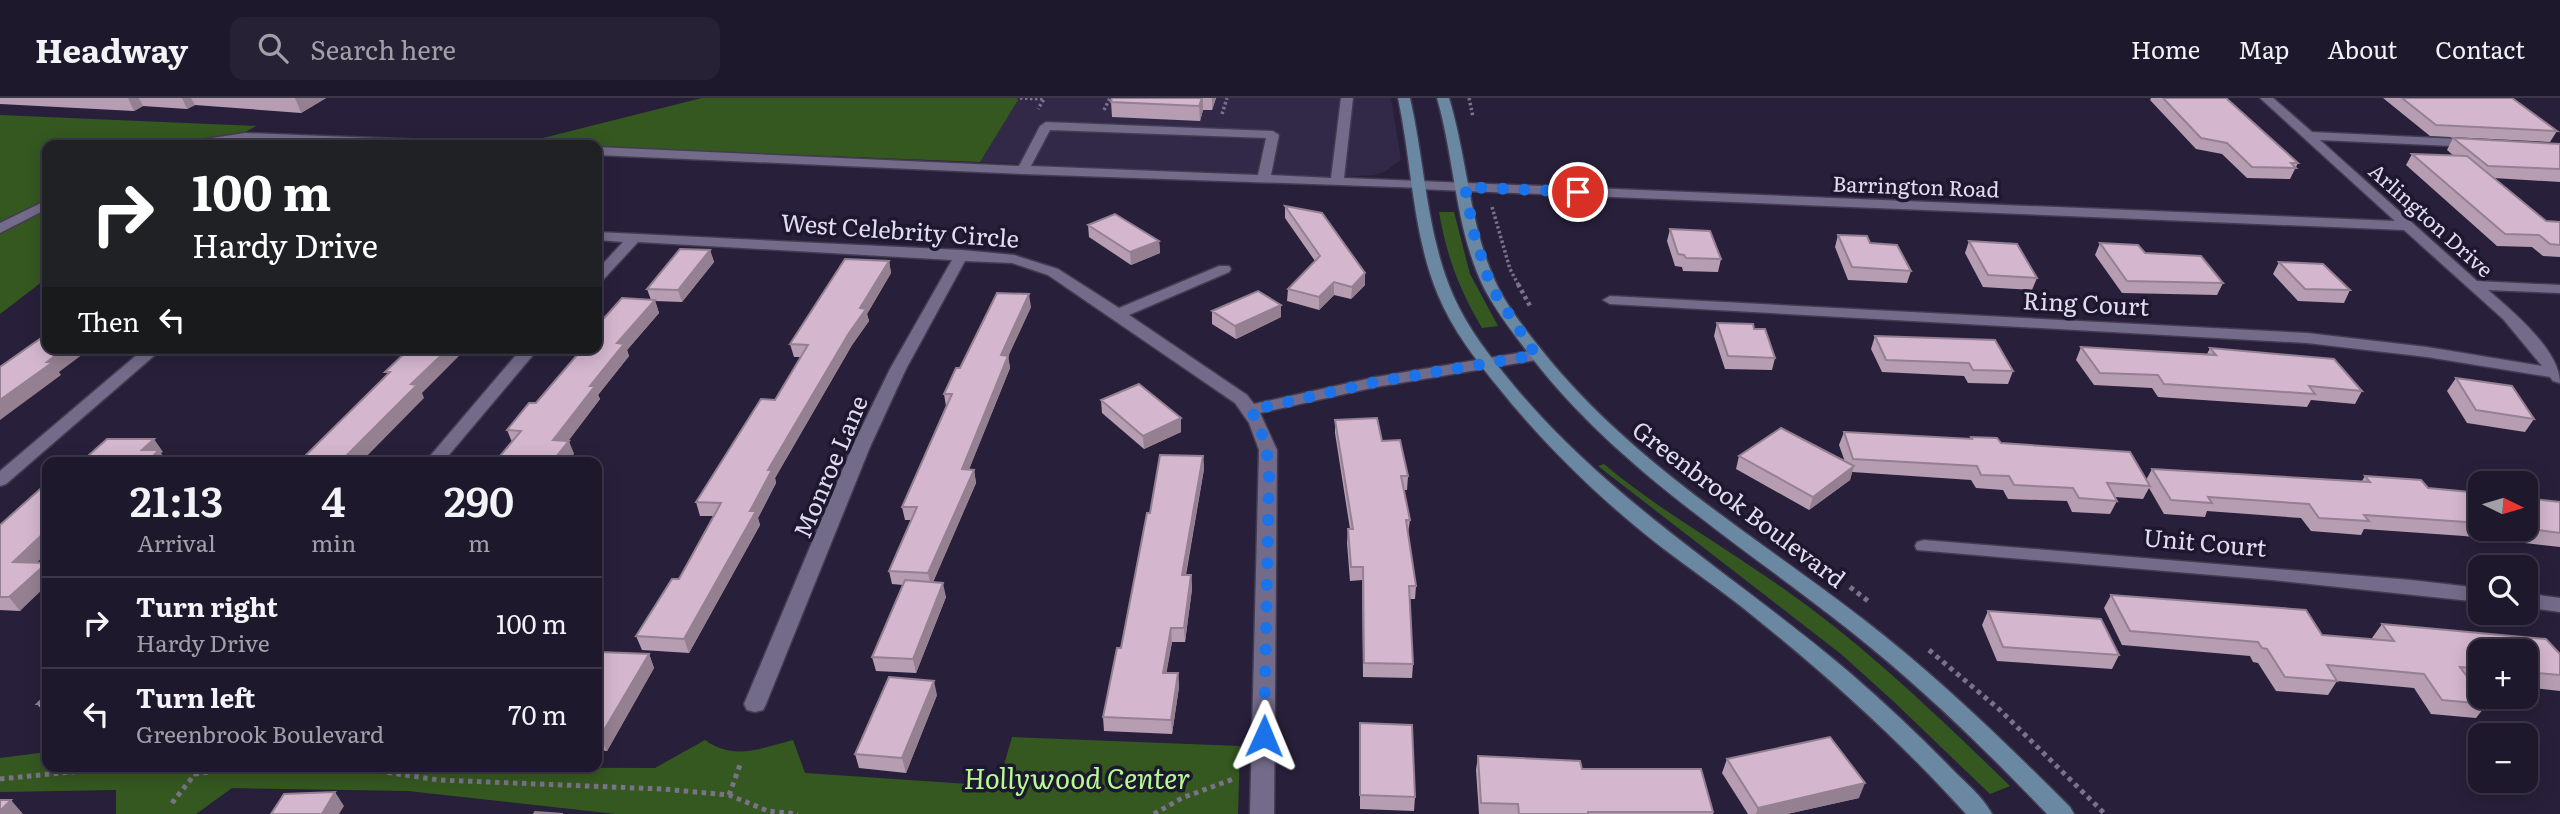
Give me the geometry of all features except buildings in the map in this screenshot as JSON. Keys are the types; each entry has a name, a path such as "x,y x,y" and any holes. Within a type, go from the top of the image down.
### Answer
{"main road":[{"path":"1404,98 1433,259 1446,295 1487,363 1547,436 1580,467 1649,527 1766,615 1869,701 1980,814"},
{"name":"Greenbrook Boulevard","path":"1443,98 1474,234 1491,287 1536,355 1574,399 1633,457 1686,500 1828,602 1888,651 1942,697 2062,814"}],"street":[{"path":"1336,183 1347,98"},
{"name":"Arlington Drive","path":"2266,98 2475,285 2528,337 2558,377"},
{"path":"1023,170 1046,126 1273,135 1264,179"},
{"path":"2307,136 2494,144"},
{"path":"225,140 245,137 323,140"},
{"name":"Barrington Road","path":"602,151 2411,226"},
{"path":"0,229 42,207"},
{"name":"West Celebrity Circle","path":"602,236 962,254 1014,259 1053,272 1229,390 1251,410 1268,450 1262,814"},
{"path":"602,273 634,238"},
{"name":"Monroe Lane","path":"755,704 866,436 898,369 962,254"},
{"path":"1118,314 1224,269"},
{"path":"2475,285 2560,289"},
{"name":"Ring Court","path":"1611,300 2307,338 2427,352 2558,377"},
{"path":"0,480 148,354"},
{"path":"438,457 526,354"},
{"path":"1251,410 1376,382 1536,355"},
{"name":"Unit Court","path":"1924,546 2140,561 2468,594"},
{"path":"2538,602 2560,605"}],"path":[{"path":"1020,98 1044,99 1033,119"},
{"path":"1107,103 1118,103"},
{"path":"1495,217 1510,269 1534,312"},
{"path":"1847,585 1879,609"},
{"path":"1920,642 2000,710 2105,814"},
{"path":"729,794 740,765"},
{"path":"0,779 71,772"},
{"path":"172,803 195,774 210,772"},
{"path":"384,772 439,780 729,794 768,811 798,814"},
{"path":"1154,814 1182,799 1237,778"}],"shaded area":[{"path":"1017,98 1391,98 1401,160 1384,172 1374,175 1326,178 980,162"}],"green space":[{"path":"702,98 1018,100 980,162 602,147 602,140 535,140"},
{"path":"0,115 256,126 232,140 42,140 42,282 0,314"},
{"path":"1439,212 1454,212 1470,274 1498,326 1482,328 1474,314 1455,272"},
{"path":"1604,464 1644,495 1771,580 1835,627 1924,704 2010,786 1990,794 1841,654 1598,466"},
{"name":"Hollywood Center","path":"1012,737 1240,746 1238,814 616,814 408,791 232,788 196,814 116,814 116,790 0,792 0,758 42,753 42,772 602,772 602,768 655,768 705,740 726,750 748,751 793,740 805,773 998,786"}],"route":[{"path":"1264,736 1269,475 1268,450 1251,410 1376,382 1536,355 1491,287 1480,258 1465,187 1578,192"}]}
